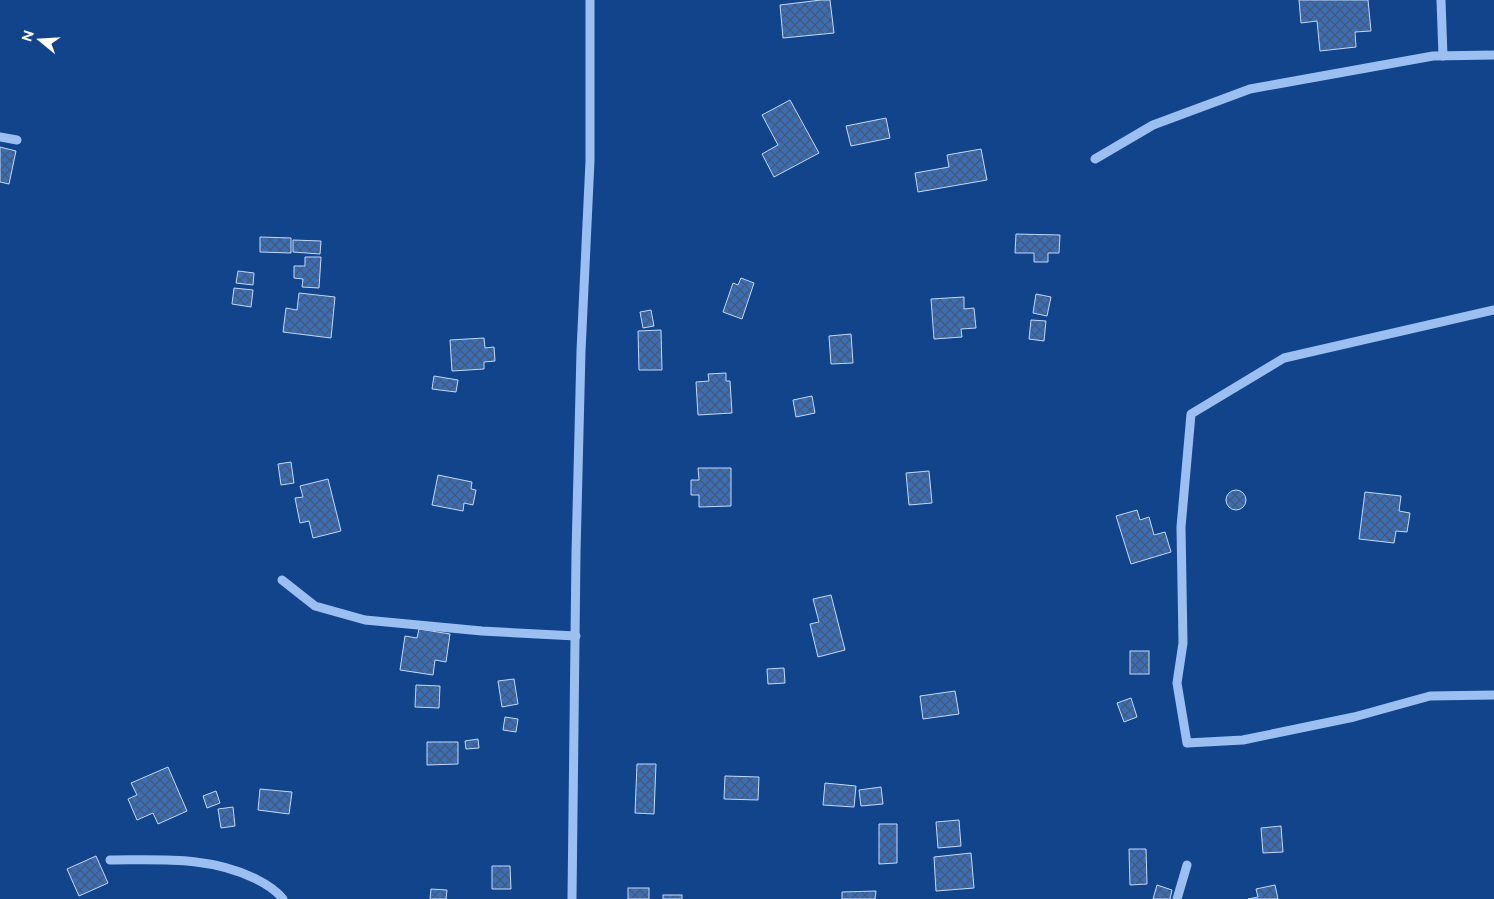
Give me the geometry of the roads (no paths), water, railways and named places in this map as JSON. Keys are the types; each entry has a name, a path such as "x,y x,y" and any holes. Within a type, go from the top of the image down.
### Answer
{"street":[{"path":"572,899 576,543 581,352 590,161 590,0"},
{"path":"1441,0 1443,56"},
{"path":"1095,159 1153,125 1250,88 1434,56 1494,55"},
{"path":"0,137 17,140"},
{"path":"1494,310 1284,358 1191,414 1180,526 1182,643 1177,683 1187,743 1243,740 1354,717 1430,696 1494,695"},
{"path":"282,580 315,606 365,620 576,636"},
{"path":"110,860 179,860 218,865 241,872 265,883 284,899"},
{"path":"1177,899 1187,865"}]}
